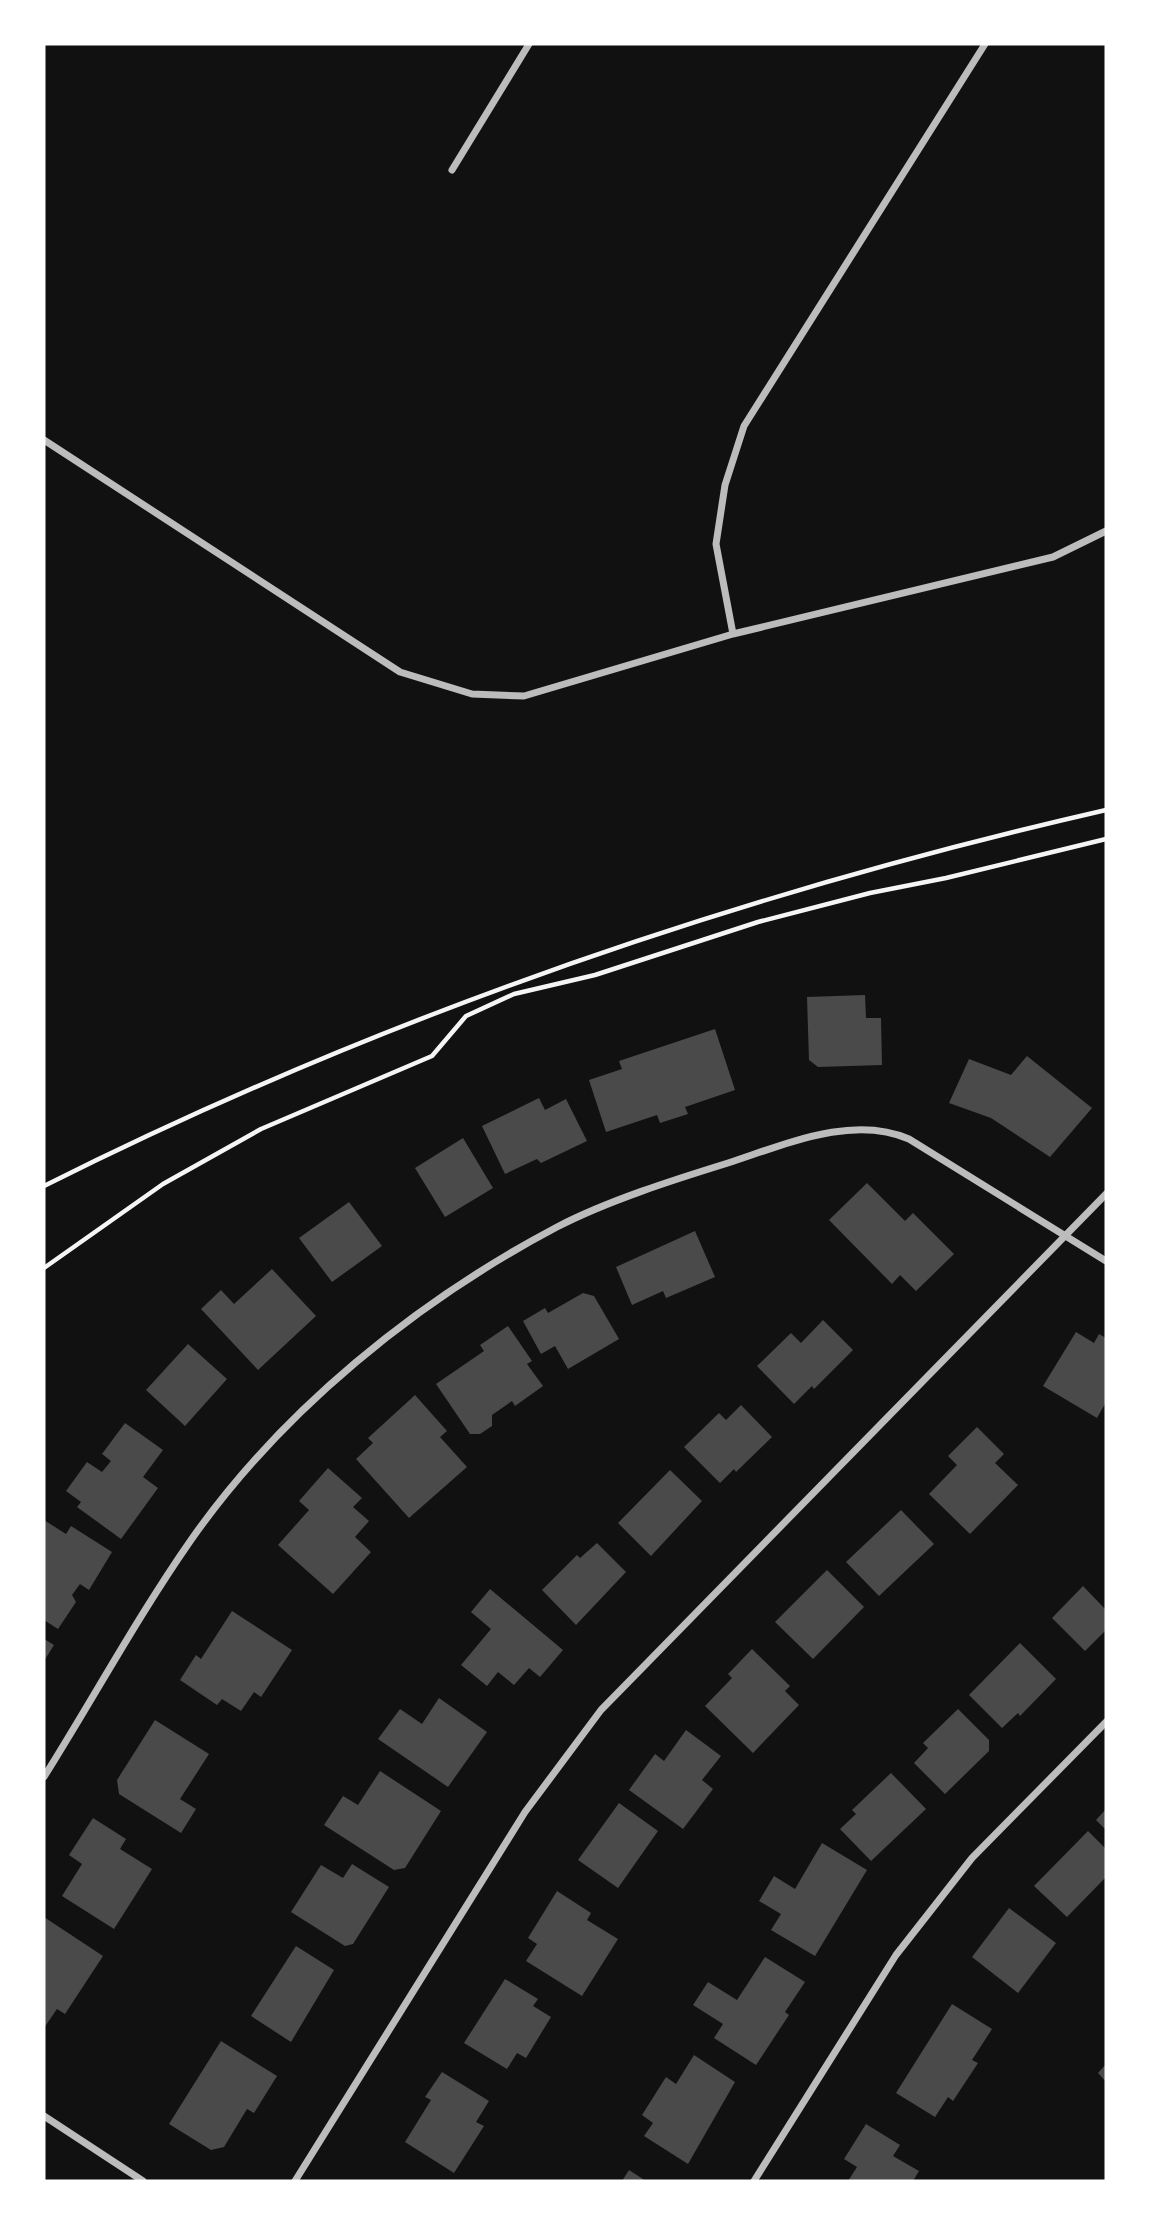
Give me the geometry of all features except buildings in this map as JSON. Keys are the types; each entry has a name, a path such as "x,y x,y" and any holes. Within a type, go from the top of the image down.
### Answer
{"street":[{"path":"452,170 529,44"},
{"path":"733,634 716,544 725,485 744,426 985,44"},
{"path":"44,440 400,672 472,694 524,696 733,634 1053,557 1106,531"},
{"path":"44,1777 192,1539 262,1453 342,1375 444,1296 558,1227 679,1178 797,1141 862,1127 889,1130 909,1139 1106,1261"},
{"path":"295,2181 525,1812 601,1710 1106,1194"},
{"path":"754,2181 832,2054 913,1933 972,1858 1106,1722"},
{"path":"44,2116 142,2181"}],"path":[{"path":"44,1186 240,1094 471,998 875,867 1106,810"},
{"path":"44,1268 163,1184 261,1129 432,1056 466,1016 514,995 595,975 758,922 870,892 946,878 1106,839"}]}
